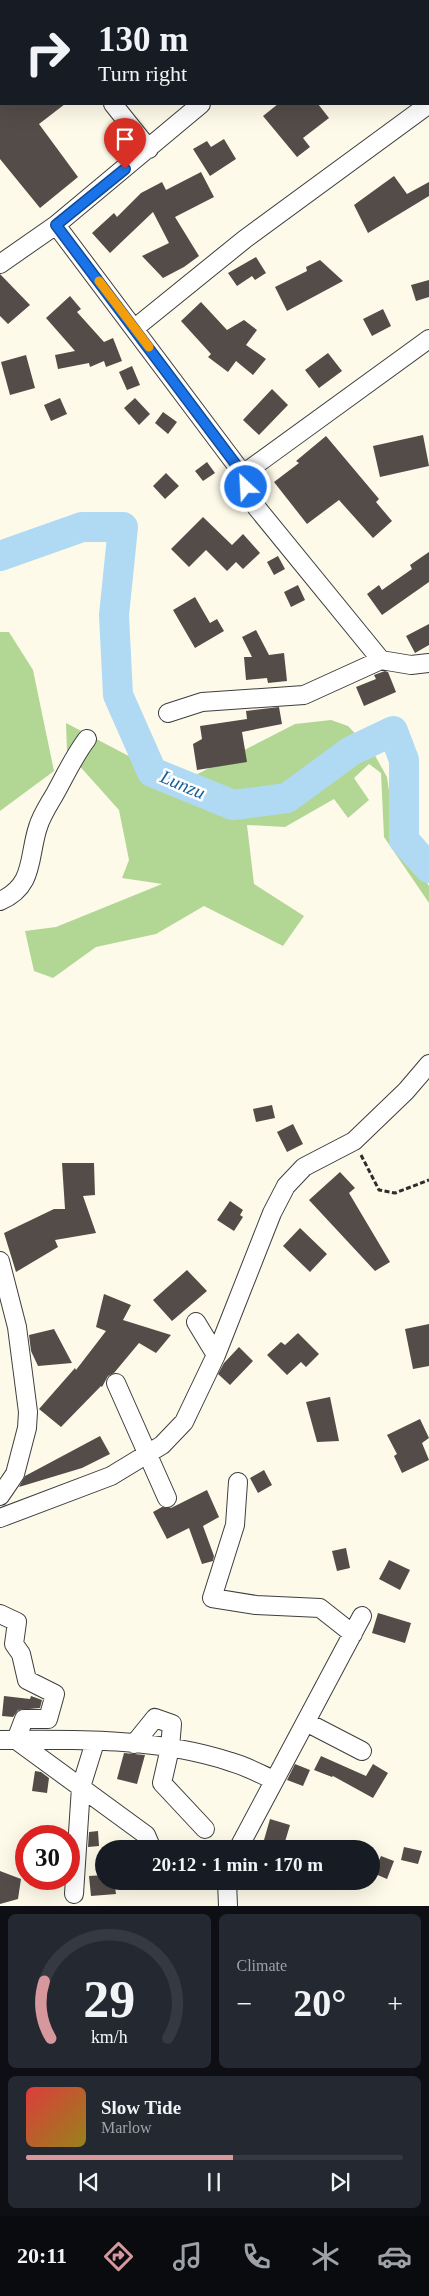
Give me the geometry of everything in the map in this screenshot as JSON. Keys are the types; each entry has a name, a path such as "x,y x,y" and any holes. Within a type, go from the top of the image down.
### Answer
{"street":[{"path":"114,105 149,149"},
{"path":"0,264 56,225 200,105"},
{"path":"135,328 245,239 428,105"},
{"path":"56,225 243,474 250,496 257,508 381,660"},
{"path":"243,474 429,339"},
{"path":"168,713 202,702 304,695 381,660 411,665 429,663"},
{"path":"0,901 15,894 28,873 38,826 78,751 87,739"},
{"path":"0,1518 110,1476 162,1444 184,1422 216,1355 272,1213 286,1186 304,1167 354,1142 406,1091 429,1064"},
{"path":"0,1261 17,1327 28,1412 27,1428 16,1474 0,1496"},
{"path":"196,1322 216,1355"},
{"path":"116,1384 167,1498"},
{"path":"238,1482 235,1525 212,1598 256,1605 320,1608 353,1634"},
{"path":"0,1614 17,1622 14,1644 21,1654 27,1680 55,1694 48,1719 24,1720 8,1740"},
{"path":"243,1840 362,1616"},
{"path":"134,1744 155,1718 172,1724 170,1748 162,1783 205,1829"},
{"path":"306,1722 362,1751"},
{"path":"8,1740 95,1742 170,1748 231,1762 274,1780"},
{"path":"8,1740 80,1787 146,1835 148,1840"},
{"path":"74,1894 80,1787 95,1742"},
{"path":"227,1890 228,1906"}],"path":[{"path":"354,1142 378,1190 395,1193 429,1180"}],"green space":[{"path":"0,632 9,632 33,670 54,771 0,811"},
{"path":"331,720 348,726 373,752 387,777 395,833 429,886 429,903 384,837 381,773 369,764 354,778 369,800 348,818 334,799 285,827 247,825 254,884 304,916 283,946 204,906 156,934 96,947 53,978 34,971 25,931 56,927 162,884 122,878 129,860 119,810 67,752 66,723 180,783 295,724"}],"building":[{"path":"0,105 64,105 39,124 78,177 40,208 0,159"},
{"path":"277,105 319,105 329,118 303,138 310,147 297,157 263,116"},
{"path":"224,139 236,159 210,176 193,149 207,141 211,147"},
{"path":"201,172 214,197 175,217 199,256 184,267 163,278 142,256 169,243 153,212 110,253 92,233 114,213 117,217 141,193 162,182 166,190"},
{"path":"394,176 407,194 429,182 429,196 368,233 354,205"},
{"path":"256,257 266,273 255,280 252,276 237,286 228,273"},
{"path":"320,260 343,281 287,311 275,287 307,271 306,267"},
{"path":"0,274 30,305 8,324 0,316"},
{"path":"429,280 429,297 416,301 411,285"},
{"path":"70,296 81,309 77,312 104,342 113,338 122,361 106,367 104,361 90,367 89,363 58,369 55,355 75,351 46,318"},
{"path":"201,302 227,330 244,320 257,330 246,345 266,359 253,375 236,361 228,372 208,357 211,354 181,321"},
{"path":"383,309 391,326 372,336 363,319"},
{"path":"328,353 342,371 319,388 305,370"},
{"path":"26,355 35,388 10,395 1,362"},
{"path":"132,366 140,385 127,390 119,372"},
{"path":"272,389 288,405 259,435 243,420"},
{"path":"60,398 67,414 51,421 44,405"},
{"path":"135,398 150,414 139,425 124,408"},
{"path":"163,412 177,422 168,434 155,423"},
{"path":"423,435 429,466 380,477 373,446"},
{"path":"326,436 379,499 376,502 392,521 373,538 339,500 307,524 274,482 299,463 296,461"},
{"path":"207,462 215,473 203,481 195,471"},
{"path":"166,473 179,486 165,499 153,486"},
{"path":"203,517 232,545 243,534 260,553 243,569 236,562 227,571 206,550 189,567 171,549"},
{"path":"429,552 429,582 382,615 367,594 379,585 382,590 412,569 410,565"},
{"path":"278,556 285,569 274,575 267,562"},
{"path":"298,585 305,600 291,607 284,592"},
{"path":"195,597 210,623 217,619 224,631 195,648 173,610"},
{"path":"429,624 429,645 415,653 406,636"},
{"path":"256,630 269,655 284,653 287,681 268,683 267,678 246,680 244,657 252,657 242,637"},
{"path":"385,671 388,672 396,692 364,706 356,687 376,679 374,675"},
{"path":"279,707 282,724 242,732 247,762 197,770 193,744 202,739 200,726 247,719 246,711"},
{"path":"272,1105 275,1118 256,1122 253,1109"},
{"path":"293,1124 303,1144 287,1152 277,1132"},
{"path":"62,1163 94,1163 95,1195 83,1196 96,1233 55,1240 58,1247 16,1272 4,1233 54,1209 65,1209"},
{"path":"340,1172 355,1188 349,1193 390,1262 375,1271 309,1200"},
{"path":"230,1201 243,1210 240,1215 243,1217 234,1231 217,1220"},
{"path":"300,1228 327,1254 310,1272 283,1246"},
{"path":"187,1270 207,1291 172,1321 153,1300"},
{"path":"104,1294 131,1305 123,1320 171,1335 156,1353 139,1343 114,1373 108,1376 102,1387 61,1427 39,1409 75,1368 76,1370 106,1331 96,1327"},
{"path":"429,1324 429,1366 413,1369 405,1329"},
{"path":"54,1329 72,1363 38,1366 31,1351 29,1335"},
{"path":"298,1333 319,1354 306,1367 301,1362 287,1375 267,1355 281,1342 285,1345"},
{"path":"239,1347 253,1361 230,1385 218,1374 224,1363"},
{"path":"330,1397 339,1441 317,1442 306,1402"},
{"path":"420,1419 429,1438 422,1443 429,1460 402,1473 394,1456 397,1454 387,1435"},
{"path":"100,1436 110,1454 82,1468 19,1487 25,1476"},
{"path":"264,1470 272,1485 258,1493 250,1478"},
{"path":"207,1490 219,1517 203,1526 214,1556 213,1561 202,1564 189,1528 167,1539 153,1512 162,1507 171,1508"},
{"path":"346,1548 350,1568 337,1571 332,1551"},
{"path":"389,1560 410,1570 400,1590 379,1579"},
{"path":"378,1613 411,1623 405,1643 372,1633"},
{"path":"4,1696 30,1699 31,1696 42,1700 40,1708 18,1710 13,1717 2,1716"},
{"path":"124,1753 145,1755 137,1784 117,1779"},
{"path":"321,1756 366,1776 373,1764 388,1773 373,1798 333,1776 314,1770"},
{"path":"295,1764 310,1770 303,1786 287,1780"},
{"path":"35,1771 41,1772 49,1778 47,1793 32,1791"},
{"path":"270,1819 290,1825 286,1840 264,1840"},
{"path":"98,1831 99,1840 95,1840 95,1846 88,1847 89,1832"},
{"path":"404,1847 422,1851 418,1864 401,1860"},
{"path":"381,1856 394,1861 387,1879 380,1876"},
{"path":"0,1871 15,1877 15,1890 19,1890 18,1899 0,1904"},
{"path":"89,1876 95,1876 95,1890 115,1890 116,1894 91,1896"}],"waterway":[{"name":"Lunzu","path":"0,556 82,527 123,527 114,615 118,695 152,772 233,805 287,798 351,751 393,731 404,760 404,840 429,868"}],"slow traffic":[{"path":"99,281 149,347"}],"route":[{"path":"125,169 56,225 243,474 246,487"}]}
